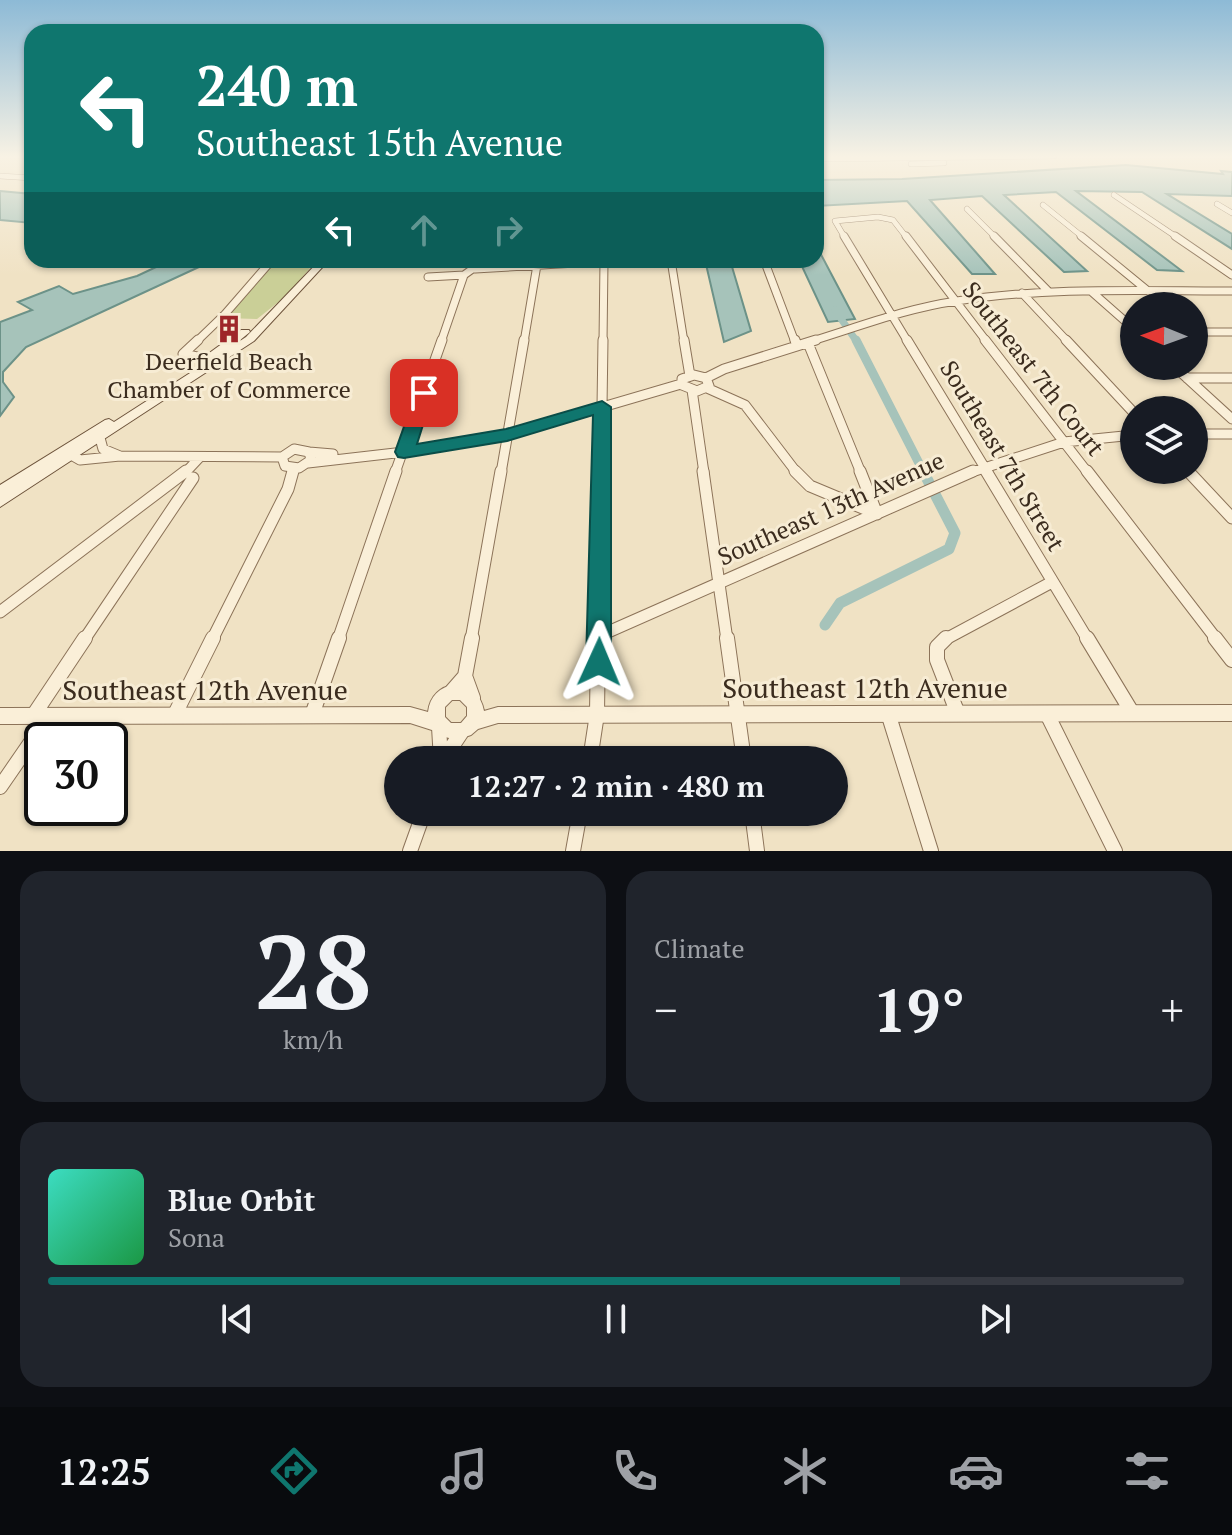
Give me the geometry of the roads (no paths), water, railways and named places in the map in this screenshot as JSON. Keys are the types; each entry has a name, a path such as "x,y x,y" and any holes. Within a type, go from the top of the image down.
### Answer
{"main road":[{"path":"0,502 213,360 276,312 317,268"},
{"path":"0,491 213,360"},
{"path":"73,456 81,444 125,412"},
{"path":"17,491 53,463 52,459"}],"street":[{"path":"1115,196 1232,275"},
{"path":"1217,204 1232,213"},
{"path":"1043,205 1148,291"},
{"path":"967,209 1048,291"},
{"name":"Southeast 7th Street","path":"889,218 835,221 1133,714"},
{"name":"Southeast 7th Court","path":"889,218 1232,660"},
{"path":"213,360 183,354 225,314 265,268"},
{"path":"312,715 468,272 474,268"},
{"path":"428,277 507,268"},
{"path":"453,746 468,726 474,702 465,676 536,268"},
{"path":"592,746 597,714 599,636 604,268"},
{"path":"672,268 690,376"},
{"path":"768,268 877,514"},
{"path":"174,716 288,489 294,468 309,458 404,452 507,435 602,407 706,383 724,369 891,316 955,301 1048,291 1232,291"},
{"path":"1091,291 1120,317"},
{"path":"1022,293 1120,398"},
{"path":"1208,332 1232,332"},
{"path":"742,746 720,583 686,387 682,379 690,376 745,405 789,466 810,486 877,514"},
{"path":"1208,378 1232,378"},
{"path":"1189,380 1232,419"},
{"path":"1208,434 1232,434"},
{"name":"Southeast 13th Avenue","path":"599,636 983,467 1064,442 1120,436"},
{"path":"100,438 103,449 120,456"},
{"path":"73,456 80,460 120,456 282,457 294,449 309,458"},
{"path":"0,612 188,470 200,457"},
{"path":"282,457 285,466 294,468"},
{"path":"0,787 172,506 193,478"},
{"path":"1200,484 1232,518"},
{"path":"158,493 171,499 172,506"},
{"path":"958,714 937,660 937,647 946,638 1052,582"},
{"path":"440,746 435,713 465,676"},
{"path":"444,699 462,693 474,702"},
{"name":"Southeast 12th Avenue","path":"410,715 444,699"},
{"name":"Southeast 12th Avenue","path":"474,702 498,715"},
{"path":"888,713 931,851"},
{"name":"Southeast 12th Avenue","path":"468,726 498,715 1232,713"},
{"path":"1047,714 1115,851"},
{"name":"Southeast 12th Avenue","path":"0,716 410,715 438,725"},
{"path":"438,725 453,732 468,726"},
{"path":"410,851 419,826"},
{"path":"573,851 577,826"},
{"path":"754,826 757,851"}],"water":[{"path":"0,196 24,196 24,222 0,220"},
{"path":"824,196 1005,196 1087,271 1064,272 982,196 930,200 995,274 972,274 907,201 824,206"},
{"path":"1061,196 1082,196 1182,271 1157,270"},
{"path":"1148,196 1170,196 1232,234 1232,249"},
{"path":"824,260 855,319 828,322 803,268 824,268"},
{"path":"154,268 197,268 26,347 3,372 3,382 14,397 0,416 0,322 32,310 18,302 59,286 73,294 137,276"},
{"path":"707,268 732,268 751,331 724,342"}],"waterway":[{"path":"835,310 857,342"},
{"path":"856,340 924,473"},
{"path":"825,625 840,603 949,549 955,533 923,471"}],"place":[{"name":"Deerfield Beach Chamber of Commerce","path":"229,329"}]}
